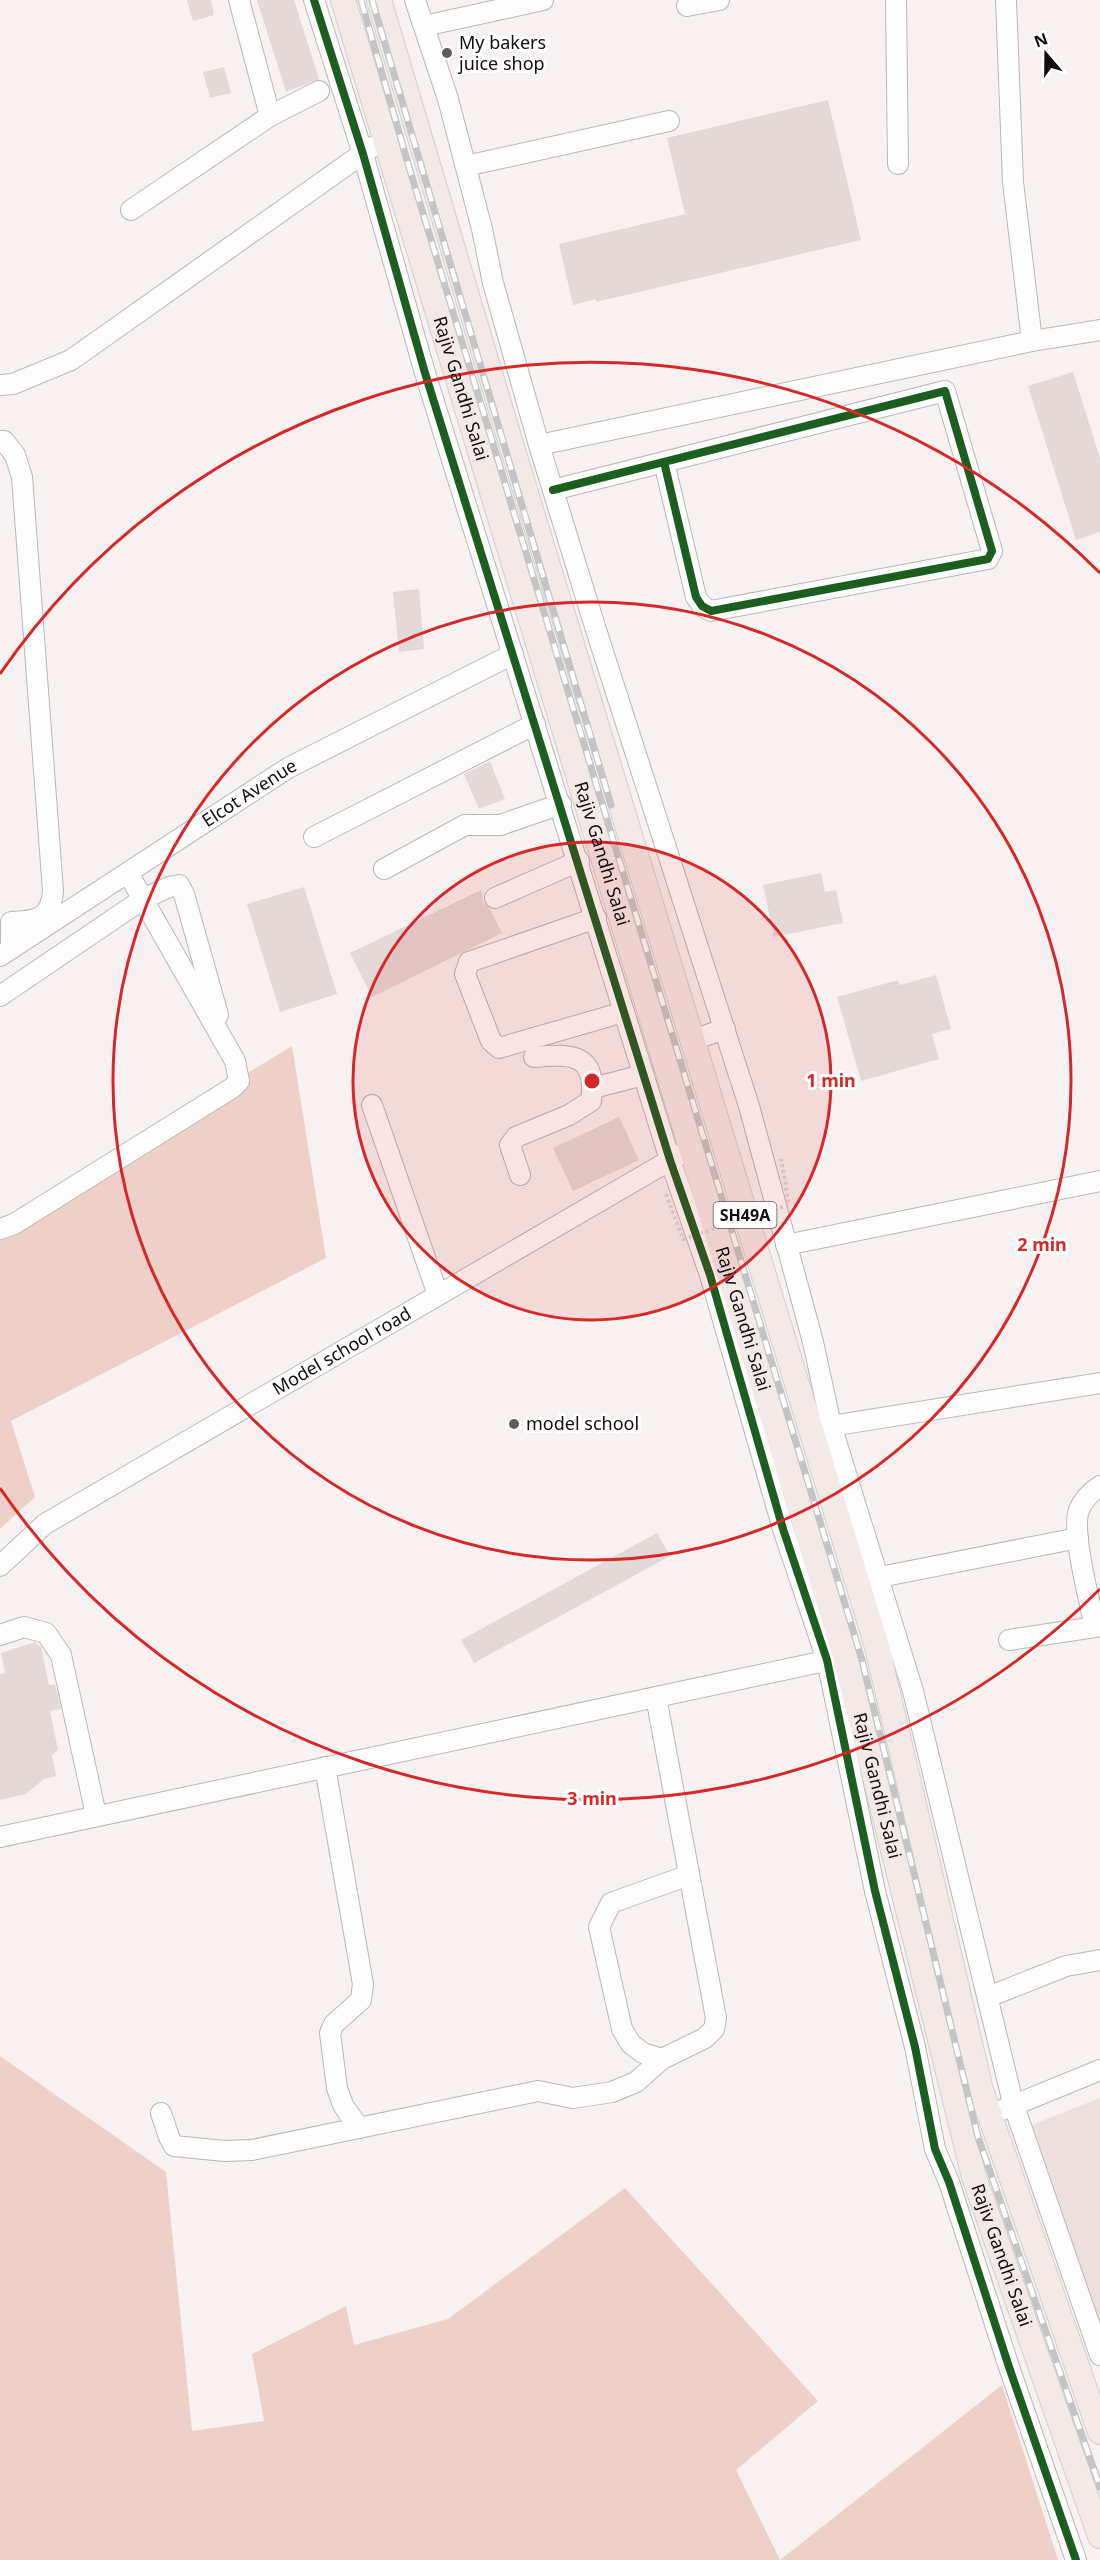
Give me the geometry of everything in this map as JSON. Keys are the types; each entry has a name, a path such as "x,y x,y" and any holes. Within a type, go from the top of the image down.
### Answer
{"main road":[{"name":"Rajiv Gandhi Salai","path":"344,0 692,1149 836,1658 974,2177 1100,2536"},
{"name":"Rajiv Gandhi Salai","path":"379,0 488,369 692,1040 821,1428 877,1647 978,2079 1100,2433"},
{"path":"424,268 457,258"},
{"path":"571,751 590,748 601,741"},
{"path":"584,792 588,787 601,782 613,782"},
{"path":"1028,2331 1061,2321"}],"street":[{"path":"239,0 270,116"},
{"path":"314,0 363,154 425,373 579,861 643,1075 710,1275 783,1529 836,1658 875,1891 915,2047 935,2149 949,2182 1009,2367 1076,2560"},
{"path":"423,26 543,0"},
{"path":"687,6 719,0"},
{"path":"896,0 898,164"},
{"path":"1006,0 1013,182 1032,341"},
{"path":"418,1 423,26 448,99 493,283 539,445 749,1106 813,1342 821,1428 880,1577 914,1691 1013,2103 1100,2355"},
{"path":"131,210 270,116 319,91"},
{"path":"466,166 669,121"},
{"path":"0,385 14,384 71,360 385,138"},
{"path":"539,445 1032,341 1100,330"},
{"path":"488,369 515,360"},
{"path":"664,462 696,597 702,606 711,611 988,559 992,551 990,541 945,391 934,362"},
{"path":"553,490 945,391"},
{"path":"0,441 4,441 15,455 22,477 53,891 52,906 38,918 5,922 6,952"},
{"name":"Elcot Avenue","path":"6,952 288,768 513,654"},
{"path":"314,837 535,724"},
{"path":"384,869 465,825 500,825 561,804"},
{"path":"495,898 579,861"},
{"path":"0,1229 14,1224 232,1088 239,1081 235,1061 226,1044 128,873"},
{"path":"0,996 142,898 179,885 184,894 226,1044"},
{"path":"596,918 469,962 465,974 491,1041 499,1048 624,1012"},
{"path":"692,1040 725,1029"},
{"path":"520,1175 510,1145 516,1137 569,1115 584,1106 591,1101 593,1088 588,1070 579,1058 566,1054 534,1057"},
{"path":"593,1088 643,1075"},
{"path":"372,1104 438,1295"},
{"name":"Model school road","path":"0,1566 45,1524 692,1149"},
{"path":"786,1245 1100,1181"},
{"path":"821,1428 1100,1383"},
{"path":"1009,1641 1097,1626 1078,1538 1078,1513 1084,1500 1100,1486"},
{"path":"880,1577 1078,1538"},
{"path":"0,1635 24,1627 46,1633 61,1655 96,1815"},
{"path":"0,1837 836,1658"},
{"path":"161,2113 174,2146 225,2151 252,2150 538,2091 573,2097 612,2092 636,2082 662,2059 705,2038 714,2029 716,2018 656,1697"},
{"path":"325,1767 363,1984 362,2000 334,2024 330,2033 337,2088 343,2105 359,2128"},
{"path":"662,2059 643,2053 632,2044 622,2029 599,1927 611,1903 689,1875"},
{"path":"988,1997 1066,1966 1100,1960"},
{"path":"990,2117 1013,2103 1100,2070"},
{"path":"935,2149 963,2133"}],"path":[{"path":"666,1194 683,1239 789,1205 781,1159"}],"shaded area":[{"path":"292,1046 326,1258 11,1421 35,1497 0,1529 0,1223"},
{"path":"0,2056 166,2172 192,2431 264,2421 252,2354 346,2306 354,2345 448,2319 625,2188 818,2401 736,2470 780,2560 0,2560"},
{"path":"1100,2098 1100,2327 1029,2126"},
{"path":"1002,2385 1058,2560 780,2560"}],"building":[{"path":"187,0 211,0 214,15 193,21"},
{"path":"257,0 294,0 319,79 286,92"},
{"path":"224,67 231,93 210,98 203,72"},
{"path":"828,100 861,240 596,302 596,299 573,305 559,244 685,214 667,138"},
{"path":"1073,372 1100,458 1100,532 1076,540 1028,386"},
{"path":"419,589 424,649 399,652 393,592"},
{"path":"490,761 505,799 479,809 464,774"},
{"path":"821,873 825,892 836,890 843,923 774,937 763,885"},
{"path":"304,887 337,994 280,1012 247,904"},
{"path":"481,890 484,903 490,909 502,933 372,997 350,953"},
{"path":"936,975 951,1029 932,1034 939,1059 861,1081 837,997 898,980 900,985"},
{"path":"619,1117 639,1160 573,1191 553,1148"},
{"path":"657,1533 670,1556 474,1663 461,1640"},
{"path":"35,1642 41,1647 49,1685 55,1684 61,1709 50,1711 58,1750 52,1755 56,1776 44,1779 26,1794 0,1800 0,1674 5,1673 1,1653"}],"railway":[{"path":"361,0 409,167 862,1660 978,2137 1100,2487"},
{"path":"372,0 611,805"}],"cycle path":[{"path":"314,0 363,154 425,373 670,1160 710,1275 783,1529 827,1660 875,1891 915,2047 935,2149 949,2182 1009,2367 1076,2560"},
{"path":"553,490 945,391 992,551 988,559 711,611 702,606 696,597 664,462"}],"place":[{"name":"My bakers juice shop","path":"447,53"},
{"name":"model school","path":"514,1424"}]}
